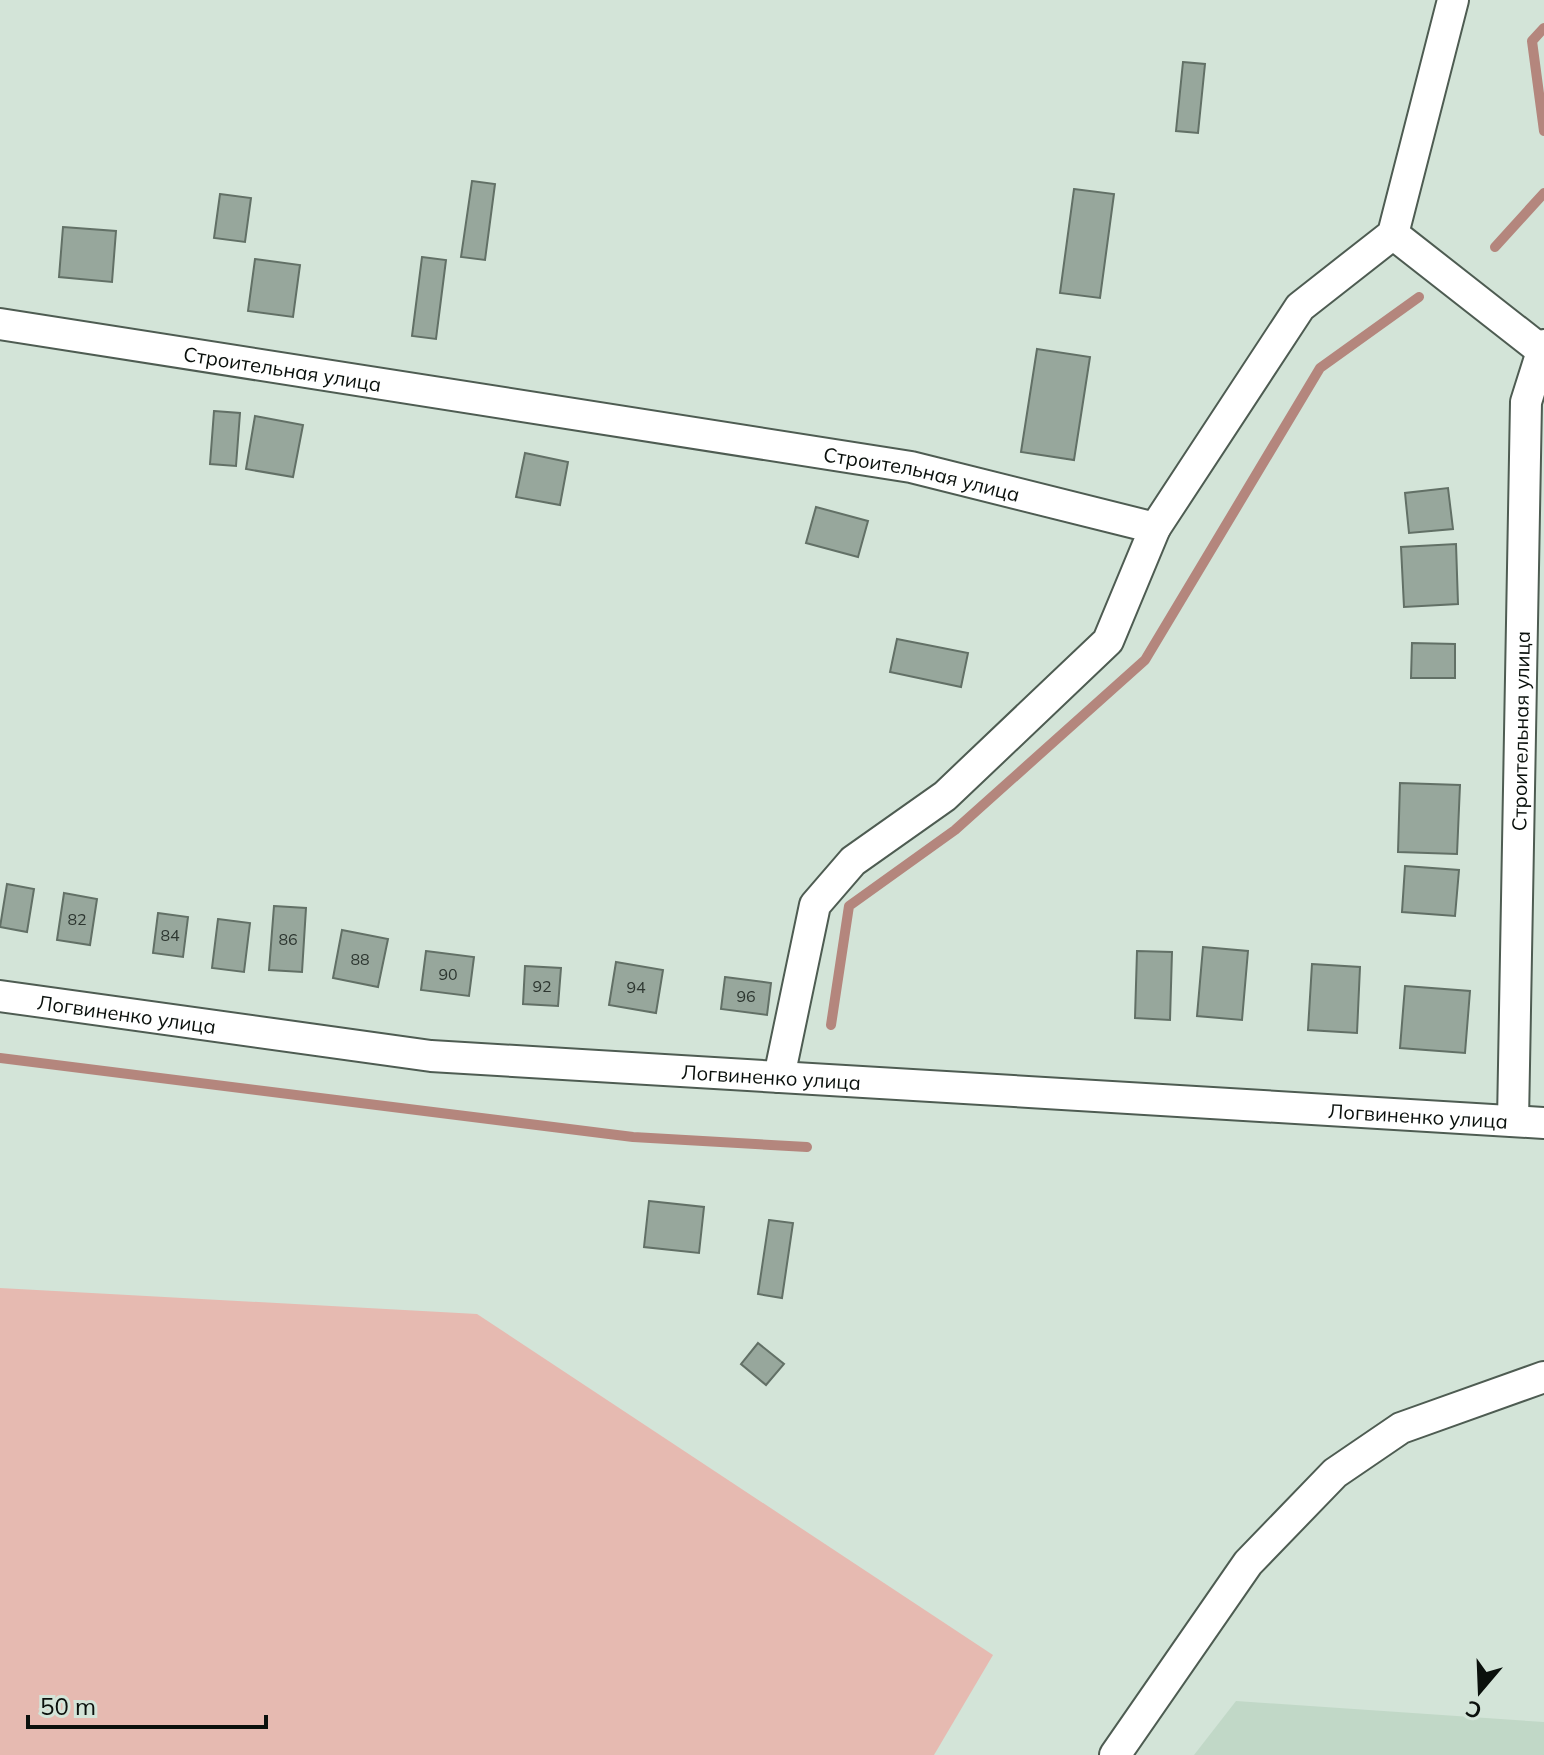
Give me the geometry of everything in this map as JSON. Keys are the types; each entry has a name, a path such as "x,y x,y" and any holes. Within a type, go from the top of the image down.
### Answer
{"street":[{"path":"779,1077 815,905 853,861 945,796 1108,641 1155,528 1300,307 1393,234 1453,0"},
{"path":"1393,234 1542,348"},
{"name":"Строительная улица","path":"0,324 911,467 1155,528"},
{"name":"Строительная улица","path":"1513,1121 1526,402 1542,348"},
{"name":"Логвиненко улица","path":"0,996 431,1056 1544,1123"},
{"path":"1115,1755 1248,1563 1335,1473 1401,1428 1544,1377"}],"shaded area":[{"path":"0,1288 477,1314 993,1655 934,1755 0,1755"},
{"path":"1236,1701 1544,1722 1544,1755 1194,1755"}],"building":[{"path":"1183,62 1205,64 1198,133 1176,131"},
{"path":"472,181 495,184 485,260 461,257"},
{"path":"1074,189 1114,194 1100,298 1060,293"},
{"path":"220,194 251,198 245,242 214,238"},
{"path":"63,227 116,231 112,282 59,277"},
{"path":"422,257 446,260 436,339 412,336"},
{"path":"255,259 300,265 293,317 248,311"},
{"path":"1037,349 1090,357 1074,460 1021,452"},
{"path":"214,411 240,413 236,466 210,464"},
{"path":"255,416 303,425 293,477 246,469"},
{"path":"525,453 568,462 560,505 516,497"},
{"path":"1448,488 1453,529 1409,533 1405,493"},
{"path":"816,507 868,521 858,557 806,543"},
{"path":"1456,544 1458,604 1404,607 1401,547"},
{"path":"897,639 968,653 961,687 890,672"},
{"path":"1412,643 1455,644 1455,678 1411,678"},
{"path":"1400,783 1460,785 1457,854 1398,852"},
{"path":"1405,866 1459,870 1455,916 1402,912"},
{"path":"7,884 34,889 27,932 0,927"},
{"path":"64,893 97,899 90,945 57,940"},
{"path":"274,906 306,908 302,972 269,970"},
{"path":"158,913 188,917 183,957 153,953"},
{"path":"218,919 250,923 244,972 212,968"},
{"path":"342,930 388,939 378,987 333,978"},
{"path":"1203,947 1248,951 1242,1020 1197,1016"},
{"path":"426,951 474,957 469,996 421,990"},
{"path":"1137,951 1172,952 1170,1020 1135,1018"},
{"path":"616,962 663,970 656,1013 609,1005"},
{"path":"1312,964 1360,967 1357,1033 1308,1030"},
{"path":"525,966 561,968 558,1006 523,1004"},
{"path":"725,977 771,983 767,1015 721,1009"},
{"path":"1405,986 1470,991 1465,1053 1400,1048"},
{"path":"649,1201 704,1207 699,1253 644,1247"},
{"path":"769,1220 793,1223 782,1298 758,1294"},
{"path":"758,1343 784,1364 766,1385 741,1364"}],"waterway":[{"path":"1544,28 1532,41 1544,131"},
{"path":"1495,247 1544,193"},
{"path":"831,1025 849,906 955,830 1145,660 1320,368 1419,297"},
{"path":"0,1058 633,1137 807,1147"}]}
